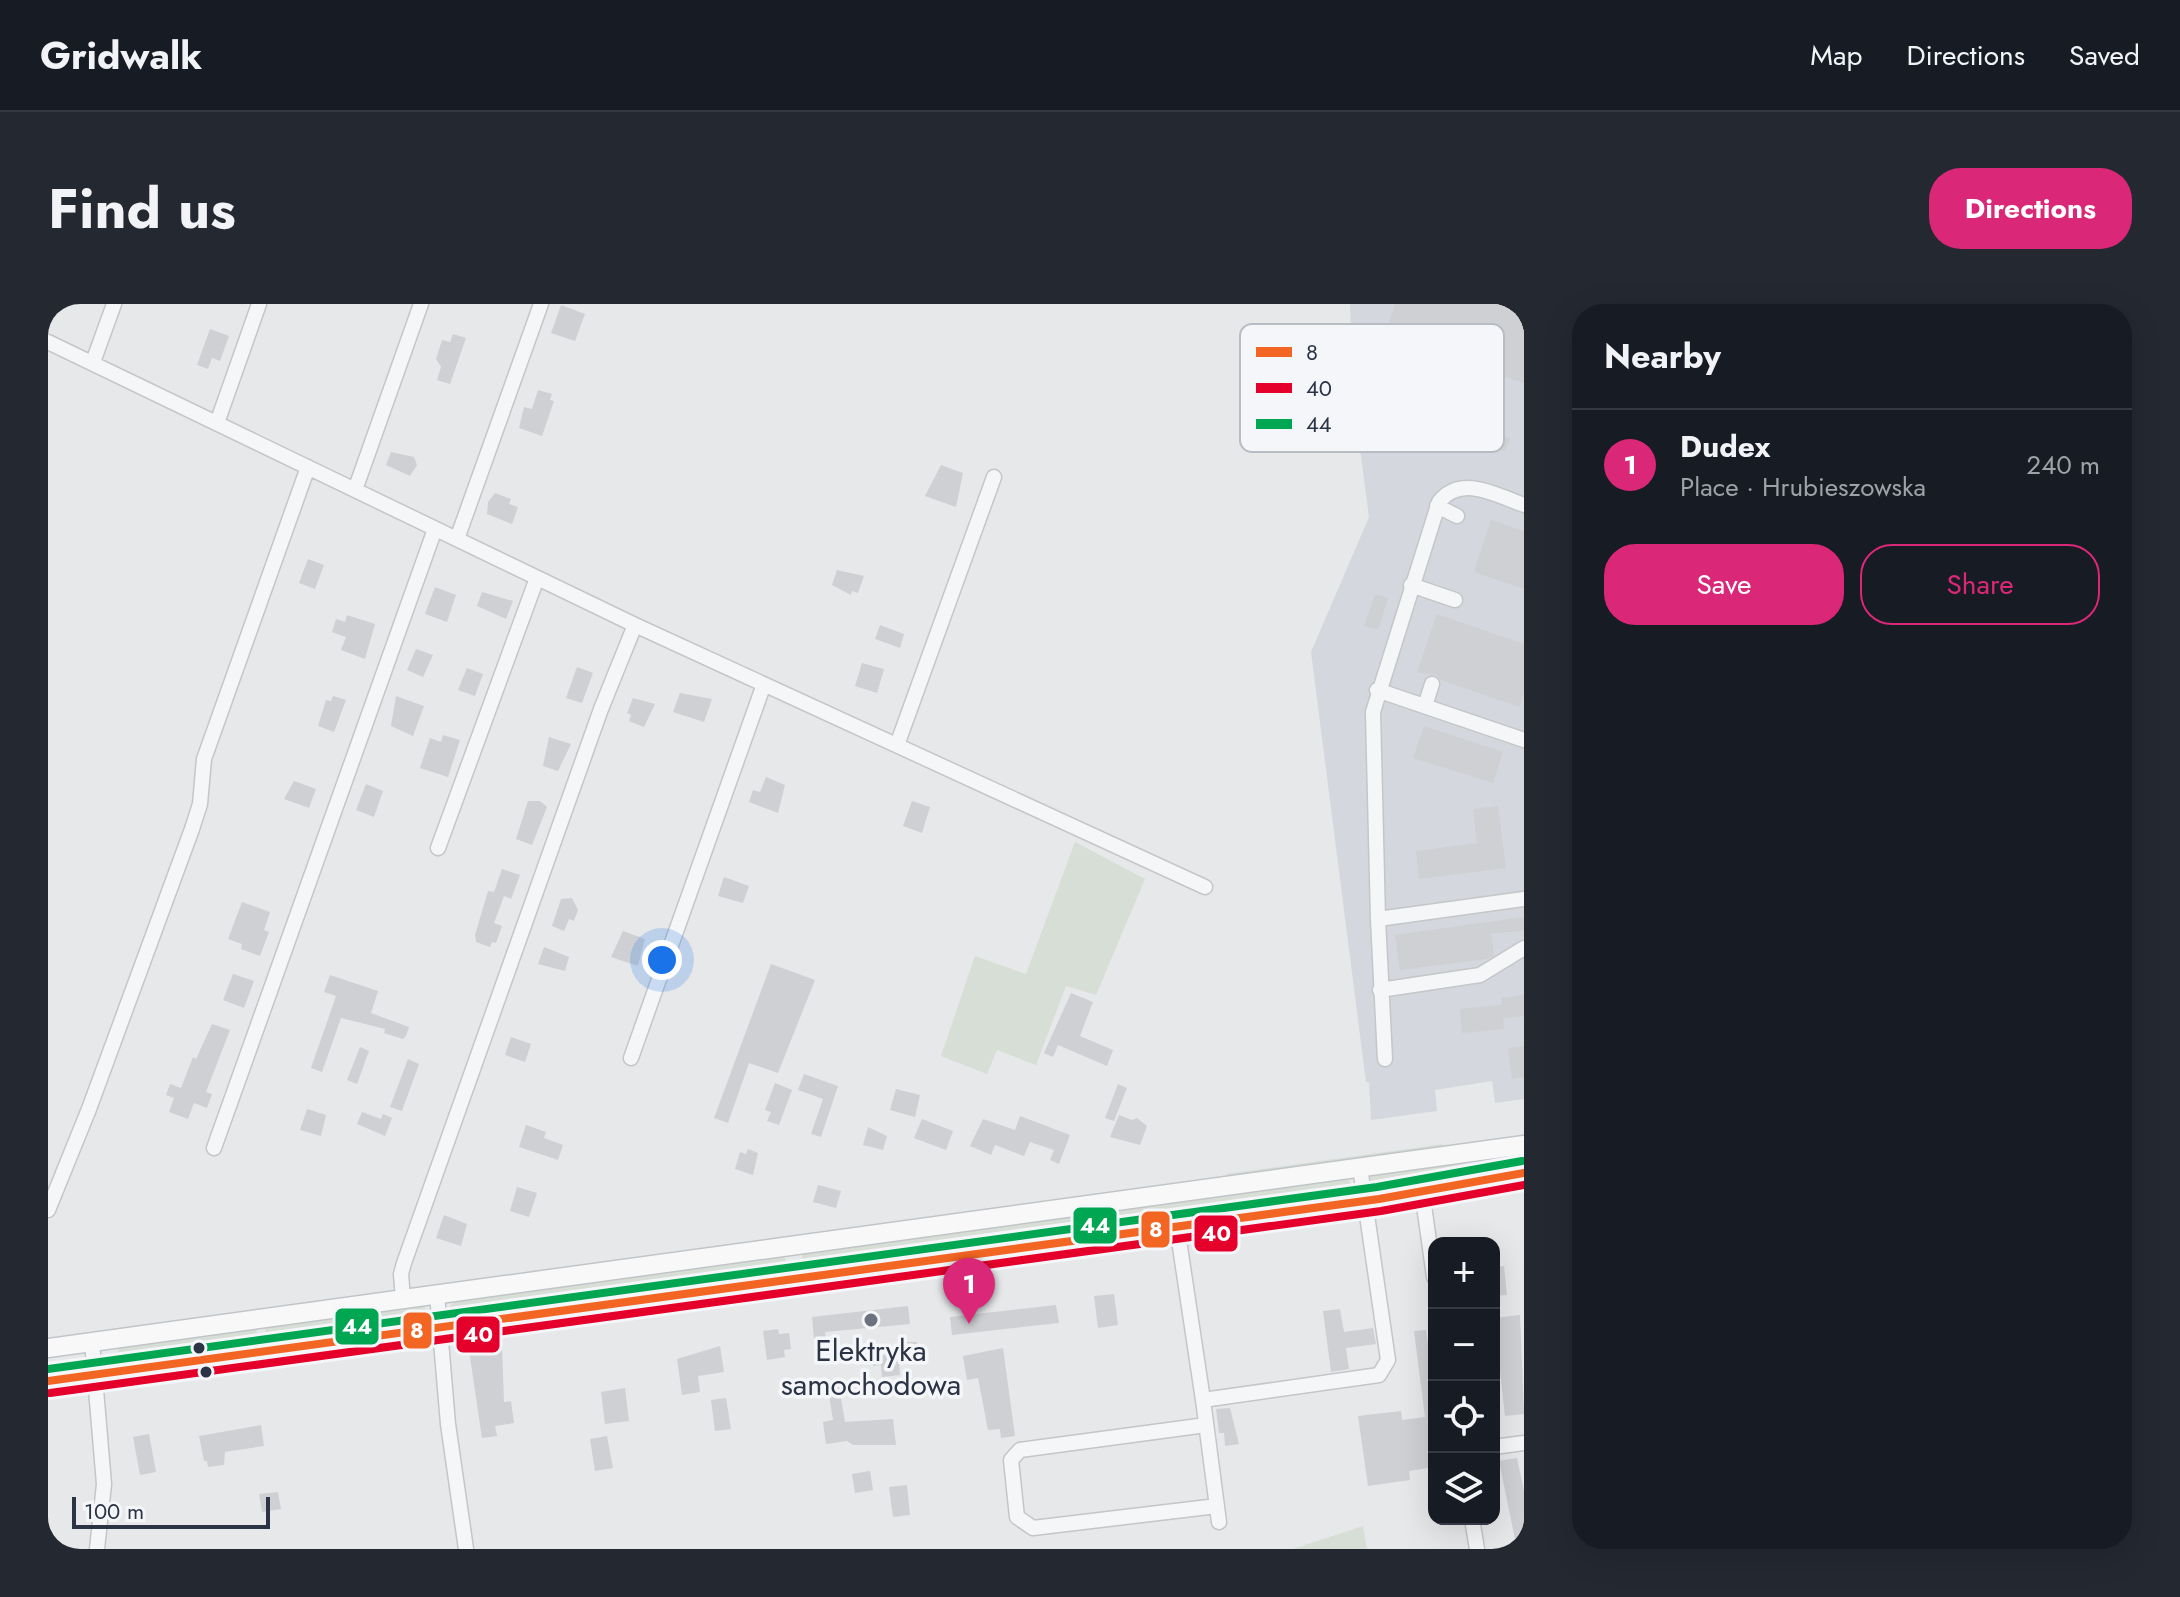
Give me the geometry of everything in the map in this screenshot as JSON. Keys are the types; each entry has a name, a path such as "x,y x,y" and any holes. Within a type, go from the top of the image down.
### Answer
{"main road":[{"path":"48,1348 1524,1145"},
{"path":"48,1381 1365,1201 1524,1173"},
{"path":"791,1245 796,1280"}],"street":[{"path":"93,362 114,304"},
{"path":"217,423 259,304"},
{"path":"355,490 421,304"},
{"path":"457,539 541,304"},
{"path":"48,342 635,625 1205,887"},
{"path":"48,1210 94,1096 192,829 200,804 204,759 308,467"},
{"path":"897,745 994,477"},
{"path":"1385,1059 1380,990 1373,712 1377,690 1437,506 1451,490 1462,487 1524,505"},
{"path":"1437,506 1457,516"},
{"path":"214,1148 435,529"},
{"path":"438,848 537,578"},
{"path":"1411,585 1455,600"},
{"path":"403,1299 401,1274 404,1263 601,709 635,625"},
{"path":"631,1058 764,684"},
{"path":"1425,706 1432,684"},
{"path":"1377,690 1524,740"},
{"path":"1378,919 1524,899"},
{"path":"1380,990 1480,975 1524,948"},
{"path":"1203,1400 1379,1375 1388,1360 1360,1167"},
{"path":"1422,1191 1428,1237"},
{"path":"1177,1227 1219,1522"},
{"path":"437,1294 448,1424 466,1549"},
{"path":"85,1343 104,1484 97,1549"},
{"path":"1206,1425 1020,1450 1011,1460 1017,1517 1033,1528 1217,1506"},
{"path":"1500,1446 1524,1443"},
{"path":"1473,1525 1477,1549"}],"shaded area":[{"path":"1350,304 1524,304 1524,1099 1495,1103 1492,1081 1435,1090 1437,1111 1371,1120 1369,1082 1366,1082 1311,652 1369,517 1360,452 1504,452 1504,324 1351,324"},
{"path":"1075,842 1145,879 1096,995 1066,986 1036,1065 997,1050 987,1074 941,1056 975,956 1026,974"},
{"path":"1443,1144 1440,1148 1230,1176 1226,1174"},
{"path":"1524,1152 1524,1163 1377,1191 1369,1181 1372,1174"},
{"path":"1345,1176 1353,1186 1348,1194 810,1268 801,1262 803,1252"},
{"path":"784,1255 787,1266 776,1273 449,1315 450,1306 460,1298"},
{"path":"423,1304 429,1316 425,1321 267,1343 264,1324"},
{"path":"256,1325 258,1344 126,1362 117,1355 119,1347"},
{"path":"1363,1526 1367,1549 1293,1549"}],"building":[{"path":"1395,304 1509,304 1508,307 1524,312 1524,383 1504,376 1504,324 1389,324"},
{"path":"561,305 585,314 575,341 551,333"},
{"path":"210,329 229,336 220,361 212,358 208,369 197,365"},
{"path":"453,334 466,338 450,384 437,380 441,367 436,359 442,340 450,342"},
{"path":"538,390 552,394 550,400 554,401 542,436 519,428 524,407 532,409"},
{"path":"1504,436 1510,438 1504,451"},
{"path":"391,452 414,457 417,465 410,476 386,465"},
{"path":"941,465 963,473 956,507 925,496"},
{"path":"495,493 511,499 509,504 518,507 512,524 487,514 488,502"},
{"path":"1491,520 1524,531 1524,589 1474,572"},
{"path":"308,559 324,565 315,589 299,583"},
{"path":"837,570 864,576 858,593 852,591 851,595 832,585"},
{"path":"435,587 456,595 447,622 425,614"},
{"path":"482,592 513,601 506,619 477,606"},
{"path":"1375,594 1388,598 1378,630 1364,626"},
{"path":"1437,614 1524,644 1524,692 1519,707 1441,680 1436,675 1417,672"},
{"path":"347,615 375,624 365,659 341,650 346,637 332,632 336,619 345,622"},
{"path":"880,625 904,634 900,648 875,639"},
{"path":"416,649 433,655 423,677 407,670"},
{"path":"862,663 884,669 877,693 855,686"},
{"path":"577,667 593,673 582,703 566,698"},
{"path":"467,668 483,674 475,696 458,690"},
{"path":"680,693 712,699 704,722 673,712"},
{"path":"333,696 346,700 334,732 318,726 326,700 331,701"},
{"path":"396,696 424,706 413,736 391,726"},
{"path":"633,698 655,704 644,727 629,721 631,715 627,713"},
{"path":"1424,726 1503,752 1493,783 1413,758"},
{"path":"443,735 460,740 448,777 420,768 430,738 441,742"},
{"path":"549,737 571,744 558,771 543,766"},
{"path":"766,777 785,785 778,813 749,802 753,790 760,792"},
{"path":"294,781 316,789 309,808 284,799"},
{"path":"366,784 383,791 374,817 356,810"},
{"path":"528,801 540,801 547,807 532,845 516,839"},
{"path":"912,801 930,807 922,833 903,826"},
{"path":"1498,806 1506,868 1419,879 1416,851 1477,843 1473,809"},
{"path":"502,869 520,875 511,899 504,896 494,923 502,926 496,943 492,942 490,947 476,942 475,935 488,891 494,892"},
{"path":"724,877 749,886 743,903 718,896"},
{"path":"572,898 578,910 574,921 569,919 564,931 552,926 561,899"},
{"path":"242,902 270,912 264,930 269,932 260,956 241,949 242,944 228,939"},
{"path":"1524,917 1524,931 1491,933 1494,955 1487,959 1400,970 1395,935"},
{"path":"623,931 645,939 638,966 611,957"},
{"path":"544,947 569,957 565,971 538,964"},
{"path":"771,964 815,980 778,1073 749,1063 728,1123 714,1118"},
{"path":"233,974 254,981 244,1008 223,1000"},
{"path":"330,975 378,991 371,1013 409,1027 406,1036 403,1039 384,1033 385,1029 341,1018 322,1072 311,1068 336,996 324,992"},
{"path":"1071,993 1093,1002 1080,1036 1113,1050 1107,1066 1058,1045 1053,1057 1044,1053"},
{"path":"1524,995 1524,1016 1503,1018 1504,1029 1462,1033 1460,1009 1502,1005 1501,998"},
{"path":"212,1024 230,1030 206,1092 212,1094 207,1108 194,1103 188,1119 169,1112 174,1098 166,1095 170,1084 181,1088 193,1057 196,1059"},
{"path":"511,1037 531,1044 525,1062 505,1055"},
{"path":"1524,1046 1524,1077 1512,1079 1508,1048"},
{"path":"360,1047 369,1051 357,1084 347,1080"},
{"path":"408,1059 419,1064 402,1111 390,1107"},
{"path":"804,1074 838,1086 821,1137 811,1134 823,1099 798,1090"},
{"path":"775,1083 792,1090 779,1125 767,1121 771,1112 765,1110"},
{"path":"1118,1084 1127,1088 1114,1121 1105,1118"},
{"path":"896,1089 920,1095 915,1117 890,1110"},
{"path":"307,1109 326,1115 321,1136 300,1130"},
{"path":"362,1112 381,1119 383,1114 392,1118 385,1136 357,1124"},
{"path":"1119,1115 1132,1120 1137,1118 1147,1126 1140,1145 1110,1137"},
{"path":"1020,1116 1070,1135 1059,1164 1050,1160 1054,1150 1030,1142 1024,1156 995,1145 991,1155 970,1146 983,1119 1015,1130"},
{"path":"922,1119 953,1131 946,1150 914,1138"},
{"path":"526,1125 546,1132 544,1138 563,1145 558,1160 519,1147"},
{"path":"868,1127 887,1136 883,1150 863,1145"},
{"path":"748,1149 758,1153 753,1175 735,1169 740,1152 746,1154"},
{"path":"818,1185 841,1191 836,1208 813,1202"},
{"path":"517,1187 537,1193 529,1217 510,1211"},
{"path":"444,1215 467,1224 461,1246 436,1238"},
{"path":"1504,1266 1507,1295 1500,1296 1500,1267"},
{"path":"1114,1294 1118,1325 1098,1328 1094,1296"},
{"path":"1056,1305 1059,1323 952,1335 950,1317"},
{"path":"908,1306 910,1324 825,1332 826,1338 814,1339 812,1317"},
{"path":"1340,1309 1344,1332 1373,1328 1376,1344 1346,1348 1349,1369 1331,1372 1323,1311"},
{"path":"1520,1315 1524,1414 1505,1416 1500,1371 1500,1317"},
{"path":"778,1329 779,1334 789,1333 791,1349 784,1350 785,1357 767,1360 763,1331"},
{"path":"1426,1330 1428,1344 1428,1468 1409,1471 1410,1480 1368,1486 1358,1416 1401,1411 1402,1420 1425,1417 1414,1331"},
{"path":"907,1342 917,1342 919,1362 899,1363 900,1375 882,1377 881,1365 873,1366 872,1356 908,1352"},
{"path":"720,1346 724,1372 698,1376 700,1392 682,1395 677,1359"},
{"path":"502,1347 504,1402 511,1401 514,1423 495,1426 497,1436 482,1438 469,1350"},
{"path":"1003,1348 1015,1436 1001,1438 1000,1429 988,1430 978,1378 967,1380 963,1356"},
{"path":"838,1381 845,1422 893,1419 896,1445 853,1445 847,1441 826,1444 823,1422 833,1420 827,1383"},
{"path":"625,1388 629,1421 605,1424 601,1392"},
{"path":"726,1398 731,1429 715,1431 711,1400"},
{"path":"1230,1408 1239,1444 1225,1446 1224,1433 1219,1433 1216,1409"},
{"path":"261,1425 264,1446 225,1452 224,1465 208,1467 199,1436"},
{"path":"149,1434 156,1472 140,1475 133,1437"},
{"path":"607,1436 613,1468 595,1471 590,1439"},
{"path":"1517,1458 1524,1491 1524,1548 1517,1549 1500,1461"},
{"path":"870,1471 873,1490 855,1493 852,1474"},
{"path":"907,1485 910,1515 893,1517 889,1487"},
{"path":"278,1492 281,1509 262,1512 259,1494"}],"transit line":[{"name":"44","path":"48,1369 1377,1187 1522,1161"},
{"name":"8","path":"48,1381 1379,1199 1524,1173"},
{"name":"40","path":"50,1393 1381,1211 1524,1185"}],"place":[{"name":"Elektryka samochodowa","path":"871,1320"},
{"name":"Dudex","path":"969,1324"}]}
